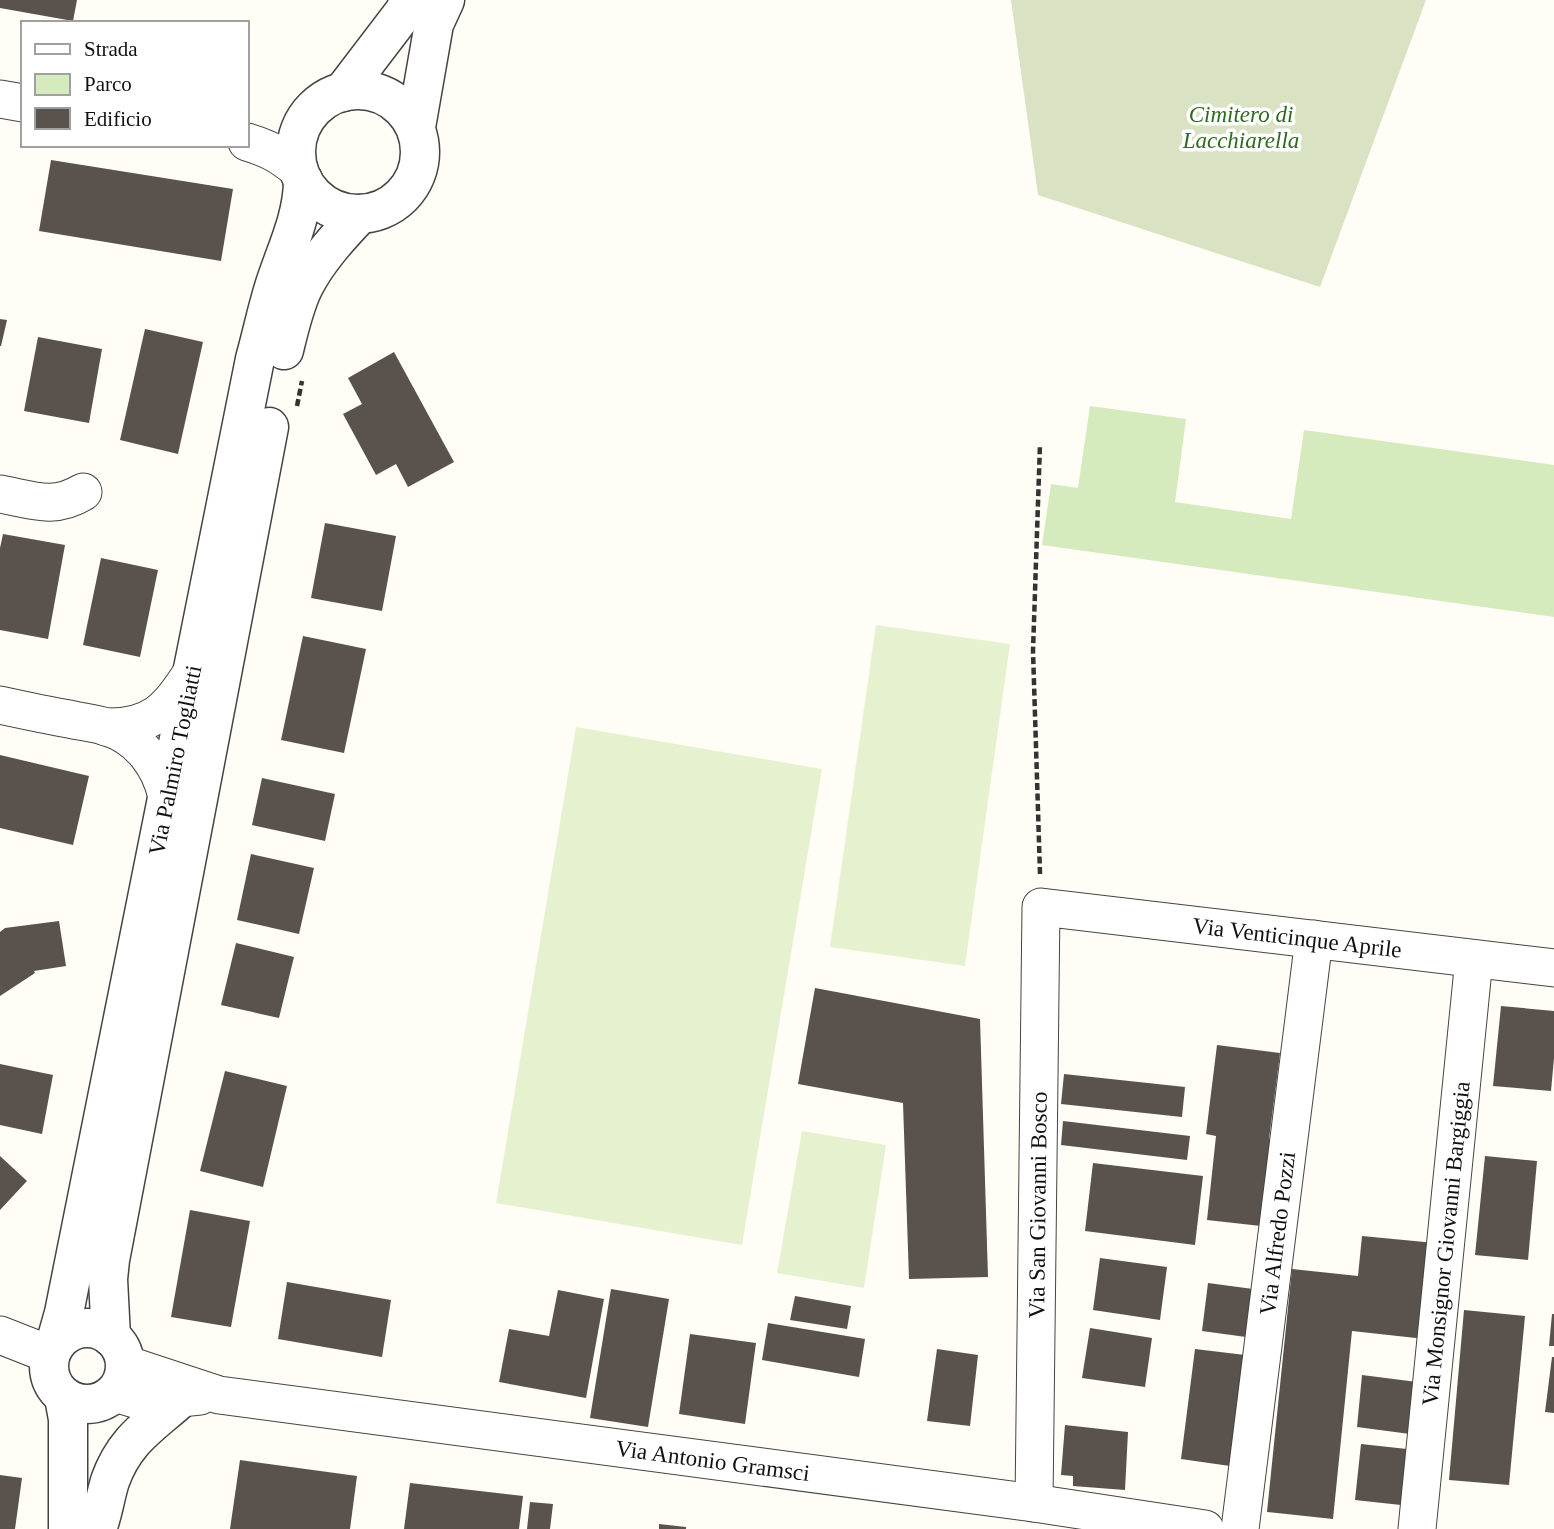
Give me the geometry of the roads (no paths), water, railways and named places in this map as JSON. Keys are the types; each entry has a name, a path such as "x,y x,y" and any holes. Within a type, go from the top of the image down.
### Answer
{"street":[{"path":"343,92 404,12 410,0"},
{"path":"248,142 283,157 301,175 313,194 326,205 343,212 360,214 380,211 397,200 411,185 419,167 420,147 416,127 434,24 445,0"},
{"path":"301,175 296,150 300,131 310,113 325,99 343,92 360,90 378,93 393,100 416,127"},
{"path":"0,99 21,103"},
{"path":"248,142 273,140 300,131"},
{"name":"Via Palmiro Togliatti","path":"53,1350 64,1313 255,359 274,286 300,211 301,175"},
{"name":"Via Palmiro Togliatti","path":"114,1473 118,1433 108,1279 110,1260 281,361 303,288 329,250 360,214"},
{"path":"0,494 47,503 62,502 83,492"},
{"path":"106,727 126,727 156,715 170,705 192,672"},
{"path":"0,705 123,733 147,754 157,767 167,797"},
{"name":"Via Venticinque Aprile","path":"1041,907 1554,968"},
{"name":"Via San Giovanni Bosco","path":"1034,1503 1041,907"},
{"name":"Via Alfredo Pozzi","path":"1240,1529 1314,939"},
{"name":"Via Monsignor Giovanni Bargiggia","path":"1417,1529 1474,959"},
{"path":"81,1329 92,1329 102,1332 115,1373 99,1402 87,1404 64,1397 51,1378 49,1366 53,1350 62,1337 81,1329"},
{"path":"0,1335 53,1350"},
{"name":"Via Antonio Gramsci","path":"115,1373 135,1399 161,1400 219,1395"},
{"name":"Via Antonio Gramsci","path":"115,1373 219,1395 1034,1503 1205,1529"},
{"path":"64,1397 68,1430 68,1529"},
{"name":"Via Palmiro Togliatti","path":"97,1529 114,1473 123,1454 145,1428 181,1398"}],"park label":[{"name":"Cimitero di Lacchiarella","path":"1241,127"}]}
